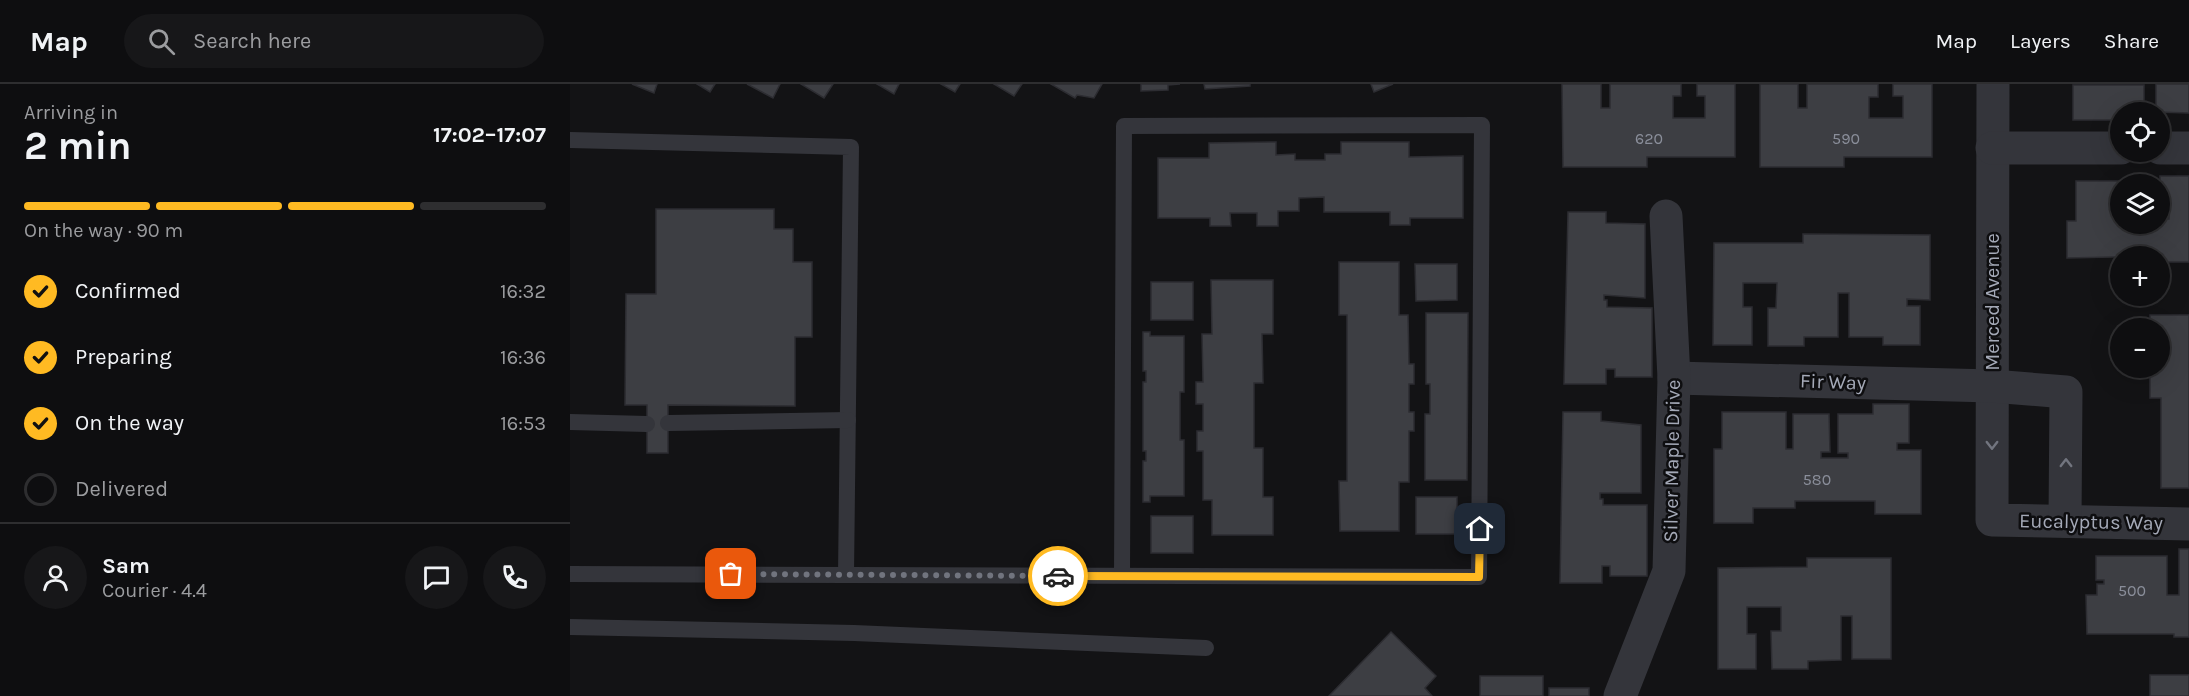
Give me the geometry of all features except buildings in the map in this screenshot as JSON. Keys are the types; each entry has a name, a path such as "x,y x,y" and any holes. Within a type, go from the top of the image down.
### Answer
{"street":[{"name":"Merced Avenue","path":"1992,520 1993,84"},
{"path":"1992,148 2110,148"},
{"path":"2170,148 2189,148"},
{"name":"Silver Maple Drive","path":"1620,696 1669,572 1674,378 1666,216"},
{"name":"Fir Way","path":"1674,378 1992,386 2066,392 2065,521"},
{"name":"Eucalyptus Way","path":"1992,520 2189,524"}],"lane":[{"path":"570,574 1122,576 1479,577 1482,125 1124,126 1122,576"},
{"path":"570,140 851,147 846,575"},
{"path":"668,423 848,420"},
{"path":"570,423 647,424"},
{"path":"570,627 854,633 1206,648"}],"way so far":[{"path":"731,574 1058,576"}],"route":[{"path":"1058,576 1479,577 1480,529"}]}
